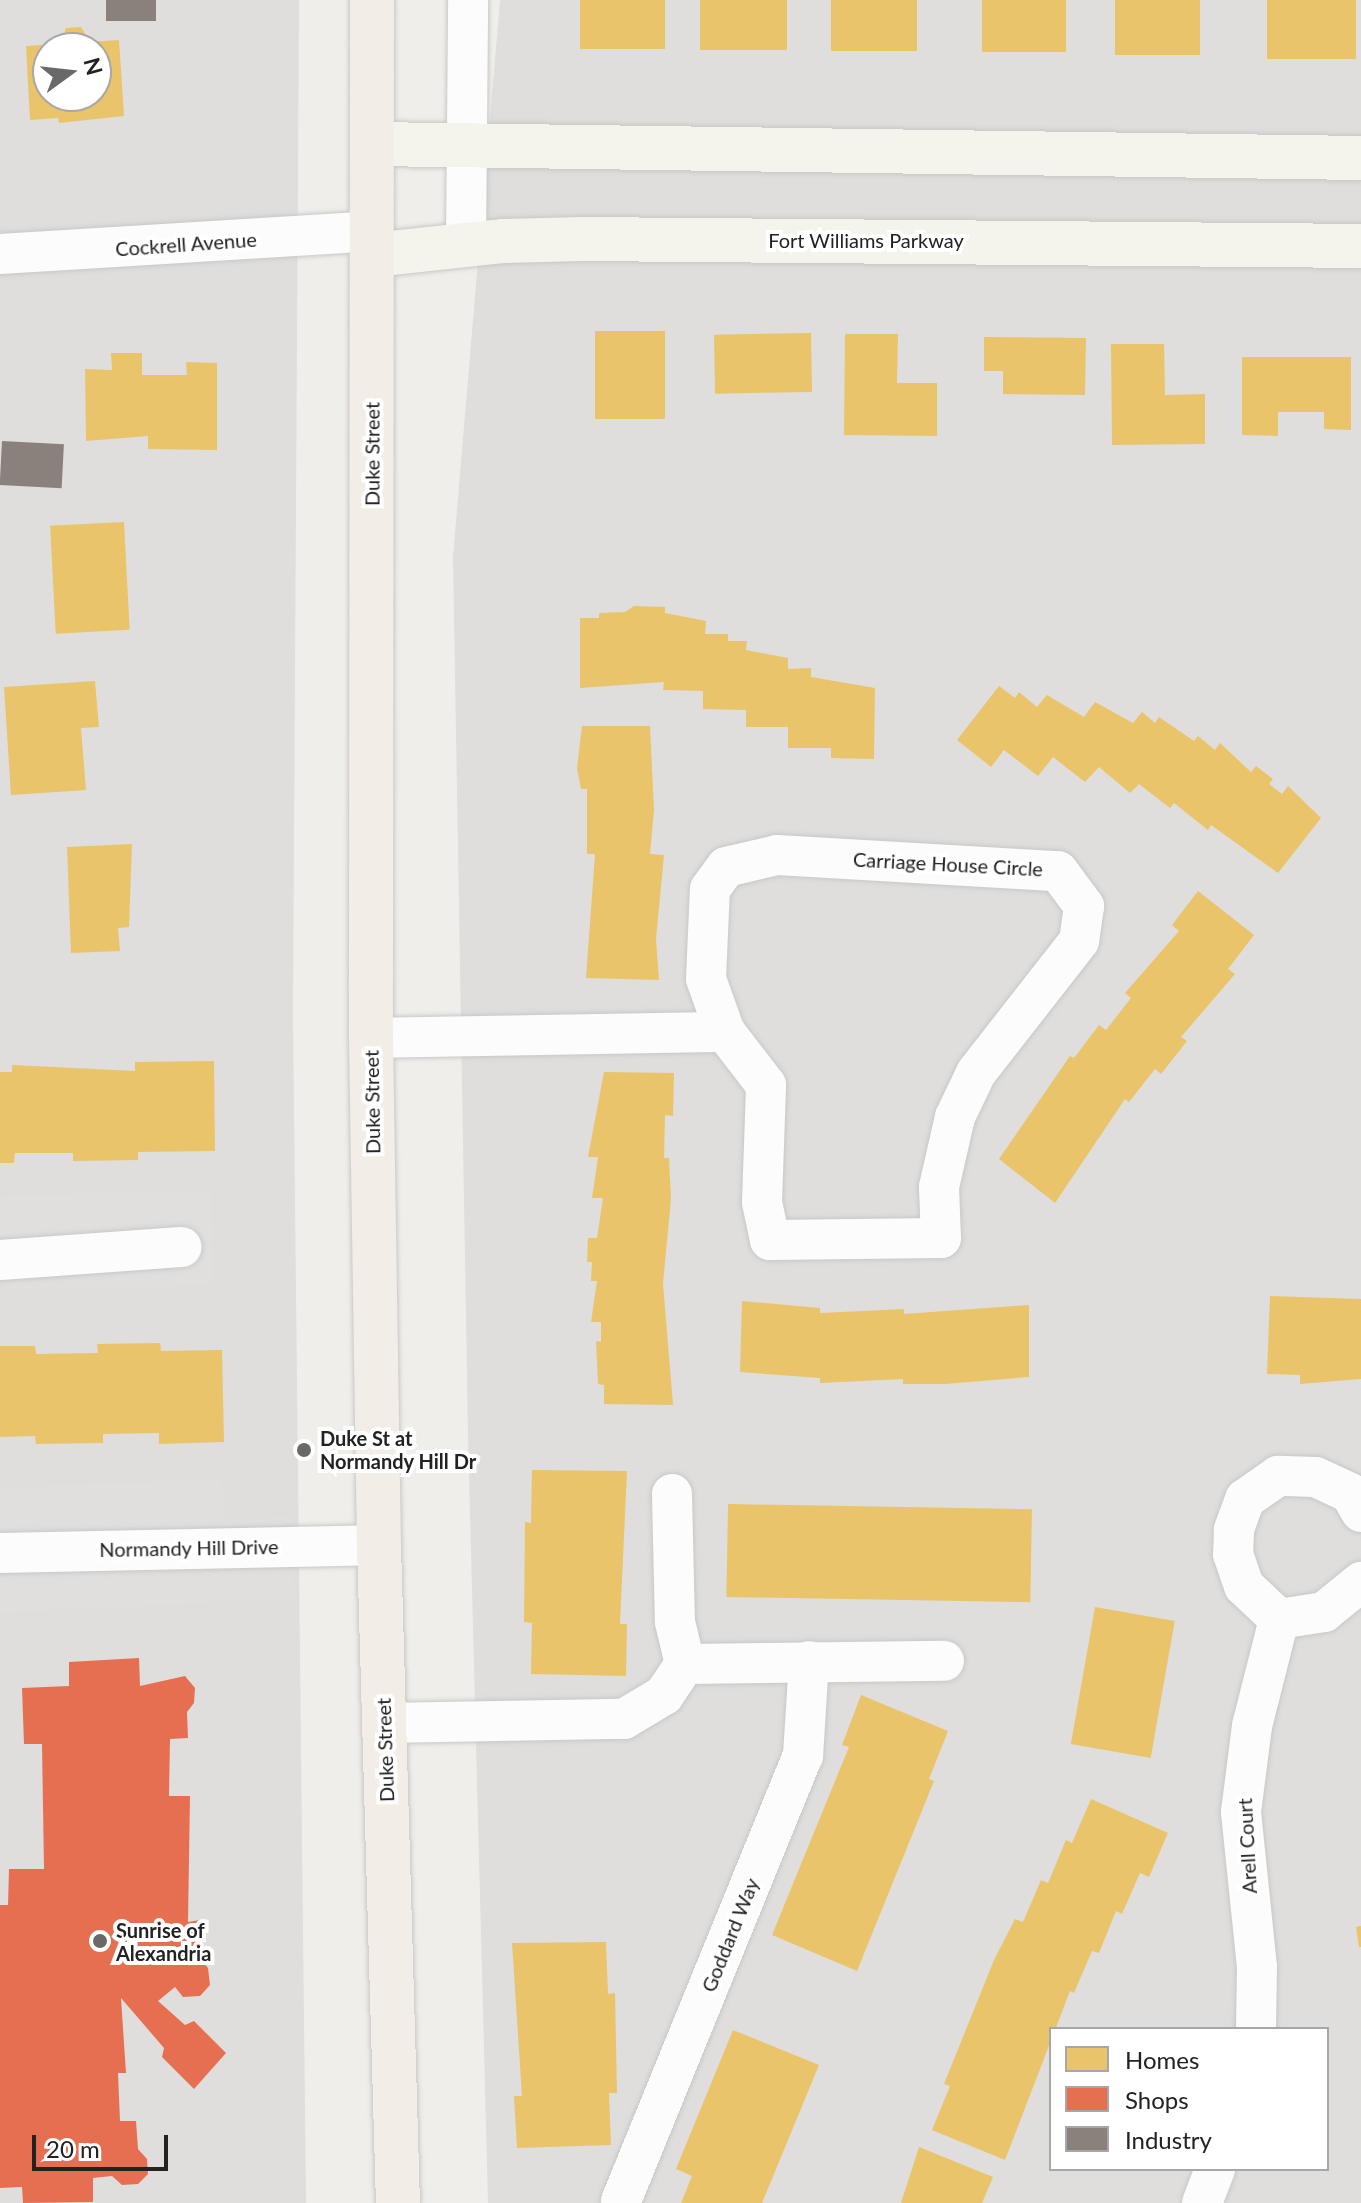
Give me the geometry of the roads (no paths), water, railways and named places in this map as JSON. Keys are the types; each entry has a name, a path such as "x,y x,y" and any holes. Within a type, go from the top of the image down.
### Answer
{"main road":[{"name":"Duke Street","path":"372,0 371,1038 379,1545 398,2203"}],"street":[{"path":"466,245 468,0"},
{"path":"372,144 1361,158"},
{"name":"Fort Williams Parkway","path":"372,243 466,245 614,239 1361,246"},
{"name":"Cockrell Avenue","path":"0,254 372,243"},
{"name":"Carriage House Circle","path":"777,855 1028,866 1058,871 1084,906 1079,941 976,1073 955,1117 939,1187 941,1238 770,1240 762,1202 766,1085 725,1032 706,979 710,889 726,867 777,855"},
{"path":"371,1038 725,1032"},
{"path":"0,1260 182,1247"},
{"path":"1361,1512 1350,1493 1315,1477 1278,1476 1245,1499 1234,1530 1233,1554 1244,1586 1279,1619 1324,1612 1361,1582"},
{"path":"384,1723 624,1719 664,1695 685,1664 675,1622 672,1494"},
{"name":"Normandy Hill Drive","path":"0,1553 379,1545"},
{"name":"Arell Court","path":"1256,2027 1257,1967 1241,1812 1252,1726 1279,1619"},
{"name":"Goddard Way","path":"621,2201 803,1756 809,1661"},
{"path":"685,1664 944,1661"},
{"path":"1202,2203 1214,2171"}],"place":[{"name":"Duke St at Normandy Hill Dr","path":"304,1450"},
{"name":"Sunrise of Alexandria","path":"100,1941"}]}
